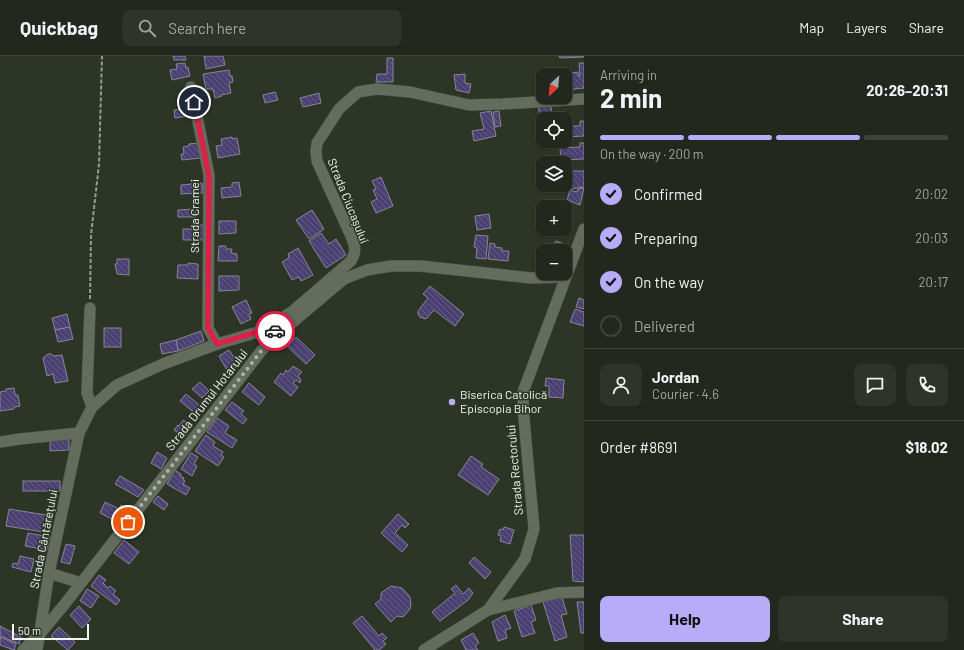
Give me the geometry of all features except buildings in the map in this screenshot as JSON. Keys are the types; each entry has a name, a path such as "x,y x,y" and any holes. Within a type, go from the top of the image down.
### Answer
{"street":[{"name":"Strada Cramei","path":"191,87 209,176 208,328 217,344"},
{"name":"Strada Ciucașului","path":"281,332 276,323 279,319 294,310 351,261 355,254 355,247 317,161 316,151 317,143 339,109 358,92 377,89 410,92 469,105 584,99"},
{"name":"Strada Rectorului","path":"572,261 584,229"},
{"name":"Strada Drumul Hotarului","path":"23,650 39,635 81,583 262,350 344,279 367,270 390,266 420,266 536,278"},
{"name":"Strada Rectorului","path":"488,610 525,559 534,529 523,408 523,392 565,280"},
{"path":"90,308 87,393 92,407"},
{"name":"Strada Cântărețului","path":"37,650 49,574 78,433 92,407 117,385 164,364 217,344 261,331 272,330 281,332"},
{"path":"0,442 78,433"},
{"path":"49,574 81,583"},
{"path":"424,650 488,610 557,593 584,592"}],"path":[{"path":"90,308 91,235 99,164 102,56"}],"way so far":[{"path":"128,522 262,350 281,332 275,331"}],"place":[{"name":"Biserica Catolică Episcopia Bihor","path":"452,402"}],"route":[{"path":"194,102 209,176 208,328 217,344 261,331 275,331"}]}
